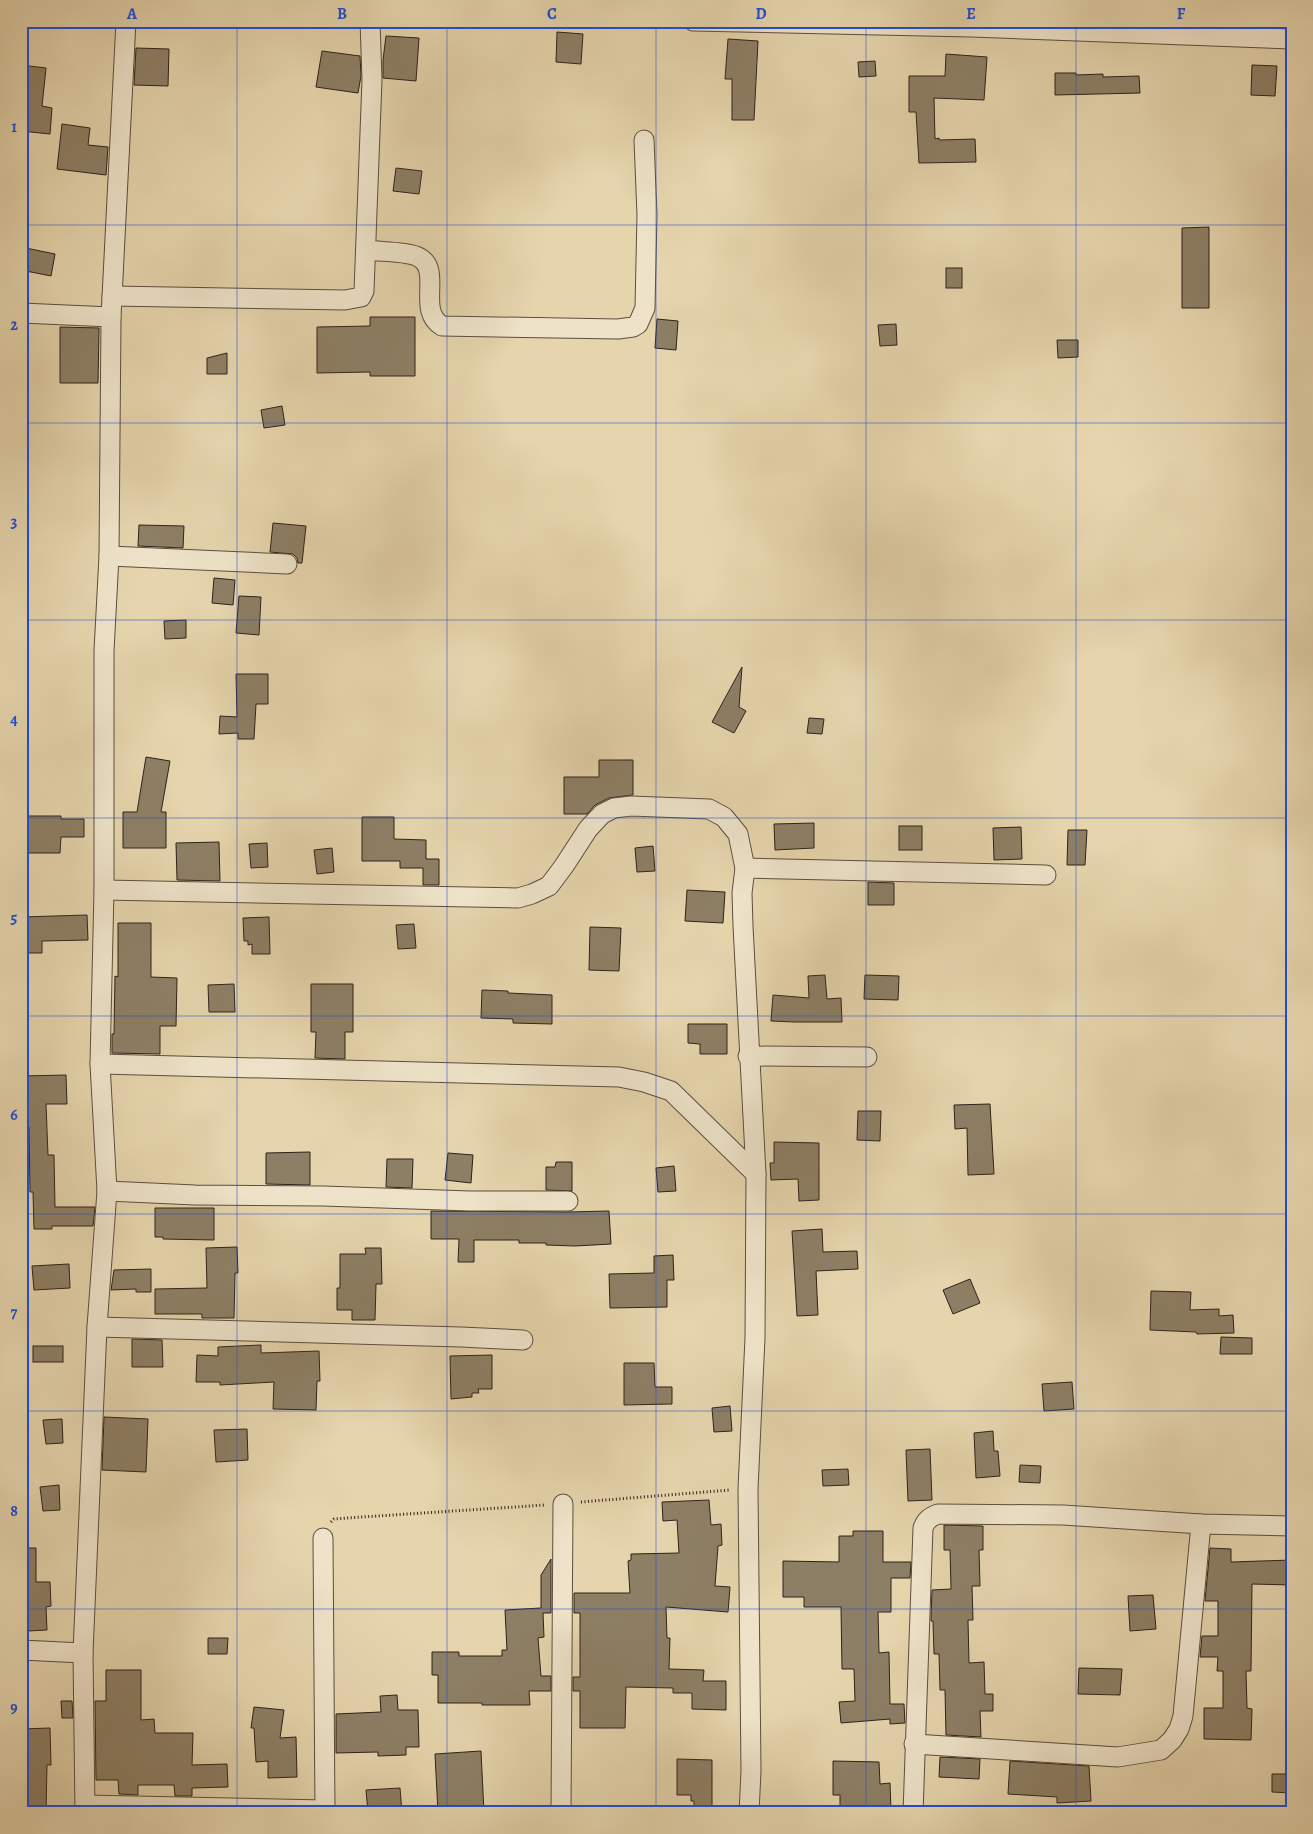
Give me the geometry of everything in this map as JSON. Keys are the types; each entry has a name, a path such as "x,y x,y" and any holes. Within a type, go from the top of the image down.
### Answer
{"street":[{"path":"126,21 111,317 109,556 104,651 104,890 100,1064 107,1191 97,1326 83,1653 85,1809 325,1811 323,1538"},
{"path":"112,296 356,299 361,297 364,291 372,80 370,21"},
{"path":"693,21 971,27 1292,40"},
{"path":"366,250 414,255 423,259 428,266 430,310 435,322 442,326 618,329 632,327 638,324 645,308 647,215 644,140"},
{"path":"21,313 111,317"},
{"path":"109,556 286,564"},
{"path":"104,890 518,898 549,886 588,829 602,814 614,808 631,806 709,809 716,812 732,825 738,834 745,868 742,893 743,926 748,1056 756,1174 755,1338 748,1490 751,1752 749,1813"},
{"path":"745,868 1046,874"},
{"path":"748,1056 867,1057"},
{"path":"100,1064 627,1079 644,1082 671,1091 756,1174"},
{"path":"107,1191 195,1195 323,1196 470,1201 568,1201"},
{"path":"97,1326 523,1340"},
{"path":"561,1813 563,1504"},
{"path":"913,1813 922,1528 926,1521 938,1514 1063,1515 1201,1524 1292,1526"},
{"path":"914,1744 1118,1757 1161,1750 1172,1740 1179,1729 1183,1716 1201,1524"},
{"path":"21,1650 83,1653"}],"path":[{"path":"323,1538 326,1527 334,1519 563,1504 714,1490 748,1490"}],"building":[{"path":"557,32 583,34 581,64 556,62"},
{"path":"386,36 419,38 416,81 383,78"},
{"path":"728,39 758,41 754,120 732,120 732,79 725,79"},
{"path":"136,48 169,49 168,86 134,85"},
{"path":"322,51 360,56 361,76 358,93 316,87"},
{"path":"946,54 987,57 984,100 934,98 935,139 975,139 976,162 919,163 916,112 909,112 909,76 945,76"},
{"path":"875,61 876,76 859,77 858,62"},
{"path":"21,65 46,68 42,106 52,108 50,134 21,131"},
{"path":"1252,65 1277,66 1275,96 1251,95"},
{"path":"1055,73 1076,73 1076,75 1103,74 1103,77 1139,76 1140,93 1055,95"},
{"path":"62,124 90,128 88,145 108,147 106,175 57,169"},
{"path":"396,168 422,171 419,194 393,191"},
{"path":"1209,227 1209,308 1182,308 1182,228"},
{"path":"21,247 55,254 51,276 21,270"},
{"path":"946,268 962,268 962,288 946,288"},
{"path":"370,317 415,317 415,376 370,376 370,372 317,373 317,327 370,326"},
{"path":"657,319 678,321 676,350 655,348"},
{"path":"896,324 897,345 880,346 878,325"},
{"path":"60,327 99,328 98,383 60,383"},
{"path":"1057,340 1078,340 1078,357 1058,358"},
{"path":"227,353 227,374 207,374 207,358"},
{"path":"282,406 285,425 264,428 261,410"},
{"path":"273,523 306,526 302,563 298,563 297,558 293,554 270,552"},
{"path":"139,525 184,526 183,548 138,546"},
{"path":"214,578 235,580 233,605 212,603"},
{"path":"239,596 261,597 259,635 236,633"},
{"path":"186,620 186,638 165,639 164,621"},
{"path":"742,667 739,707 746,711 734,733 712,722"},
{"path":"236,674 268,674 268,704 256,704 254,739 238,739 238,733 219,734 220,716 237,717"},
{"path":"809,718 824,719 822,734 807,733"},
{"path":"146,757 170,761 161,812 166,812 166,848 123,848 123,812 137,812"},
{"path":"599,760 633,760 633,795 609,798 595,805 587,814 564,814 564,777 599,777"},
{"path":"21,816 61,816 61,819 84,819 84,837 61,837 60,853 21,853"},
{"path":"362,817 394,817 394,839 426,840 426,859 439,859 439,885 423,885 423,868 400,868 400,861 362,861"},
{"path":"814,823 814,848 775,850 774,824"},
{"path":"899,826 922,826 922,850 899,850"},
{"path":"1021,827 1022,859 994,860 993,828"},
{"path":"1068,830 1087,830 1085,865 1067,865"},
{"path":"219,842 220,881 177,880 176,843"},
{"path":"267,843 268,867 251,868 249,844"},
{"path":"653,846 655,871 637,872 635,848"},
{"path":"332,848 334,872 317,874 314,850"},
{"path":"868,882 894,883 894,905 868,905"},
{"path":"687,890 725,892 723,923 685,921"},
{"path":"87,915 88,940 42,941 42,953 25,953 25,936 21,936 21,917"},
{"path":"269,917 270,954 252,954 252,944 248,945 248,941 244,941 243,918"},
{"path":"118,923 151,923 151,977 177,978 176,1026 160,1026 160,1054 112,1053 115,976 118,977"},
{"path":"414,924 416,948 398,949 396,925"},
{"path":"590,927 621,928 619,971 589,970"},
{"path":"825,975 827,999 841,998 842,1022 771,1021 773,995 809,998 808,976"},
{"path":"865,975 899,976 898,1000 864,999"},
{"path":"234,984 235,1012 209,1012 208,985"},
{"path":"311,984 353,984 353,1032 345,1032 345,1059 315,1058 316,1032 311,1032"},
{"path":"482,990 552,995 552,1024 513,1023 513,1019 481,1018"},
{"path":"688,1024 727,1024 727,1054 700,1054 700,1044 688,1043"},
{"path":"66,1075 67,1104 46,1104 48,1155 54,1155 55,1207 95,1207 93,1226 52,1226 52,1229 34,1229 33,1192 30,1192 29,1127 26,1127 26,1105 21,1105 21,1076"},
{"path":"990,1104 994,1174 968,1175 967,1128 955,1129 954,1105"},
{"path":"858,1111 881,1111 880,1141 857,1140"},
{"path":"774,1142 819,1143 819,1200 799,1201 798,1179 771,1180 770,1163 774,1163"},
{"path":"310,1152 310,1185 266,1184 266,1153"},
{"path":"448,1153 473,1155 471,1183 445,1180"},
{"path":"387,1159 413,1159 412,1188 386,1187"},
{"path":"556,1162 572,1162 572,1191 546,1190 546,1167 555,1167"},
{"path":"674,1166 676,1191 658,1192 656,1168"},
{"path":"155,1208 214,1208 214,1240 163,1239 163,1237 155,1237"},
{"path":"431,1211 609,1211 611,1244 575,1246 519,1243 519,1240 474,1240 474,1262 458,1262 459,1239 431,1239"},
{"path":"822,1229 823,1252 857,1251 858,1269 816,1271 818,1315 797,1316 792,1231"},
{"path":"237,1247 238,1273 235,1273 234,1318 202,1318 202,1314 155,1314 155,1289 207,1288 206,1248"},
{"path":"365,1248 381,1248 382,1284 376,1284 375,1320 352,1320 352,1310 337,1310 337,1288 340,1288 340,1254 366,1254"},
{"path":"673,1255 674,1280 667,1280 667,1307 610,1308 609,1274 654,1273 654,1256"},
{"path":"69,1264 70,1288 34,1290 32,1266"},
{"path":"151,1269 151,1292 136,1292 136,1289 111,1290 114,1270"},
{"path":"970,1279 980,1303 953,1314 943,1290"},
{"path":"1151,1291 1191,1292 1190,1310 1219,1309 1219,1316 1233,1315 1234,1333 1197,1334 1196,1332 1150,1330"},
{"path":"1221,1337 1252,1338 1252,1354 1220,1354"},
{"path":"132,1339 162,1340 163,1367 132,1367"},
{"path":"261,1345 261,1353 319,1351 320,1381 317,1381 316,1410 273,1409 274,1382 220,1385 220,1382 196,1382 197,1355 218,1356 218,1347"},
{"path":"33,1346 63,1346 63,1362 33,1362"},
{"path":"492,1355 492,1389 478,1389 479,1393 472,1393 472,1397 451,1399 450,1356"},
{"path":"624,1363 654,1363 655,1387 672,1387 672,1404 624,1405"},
{"path":"1072,1382 1074,1409 1044,1411 1042,1384"},
{"path":"730,1406 732,1431 714,1432 712,1408"},
{"path":"104,1417 148,1419 146,1472 102,1470"},
{"path":"62,1419 63,1443 46,1444 43,1420"},
{"path":"247,1429 248,1460 216,1462 214,1430"},
{"path":"993,1431 994,1451 998,1451 1000,1476 976,1478 974,1433"},
{"path":"930,1449 932,1500 908,1501 906,1450"},
{"path":"1020,1465 1041,1466 1040,1483 1019,1482"},
{"path":"848,1469 849,1485 823,1486 822,1470"},
{"path":"59,1485 60,1510 43,1511 40,1487"},
{"path":"709,1500 711,1525 721,1524 722,1545 718,1546 715,1586 730,1587 728,1612 666,1607 667,1638 670,1638 669,1669 704,1670 703,1681 726,1681 726,1710 692,1709 692,1693 673,1693 673,1688 626,1687 625,1728 580,1728 580,1691 573,1691 573,1677 580,1677 580,1613 574,1613 574,1593 630,1593 628,1561 631,1560 631,1554 679,1553 677,1520 663,1521 662,1502"},
{"path":"944,1525 983,1526 983,1550 979,1550 980,1586 972,1586 973,1620 968,1620 969,1663 984,1662 985,1694 993,1694 993,1711 980,1711 981,1737 946,1735 945,1690 940,1690 939,1654 934,1654 933,1621 931,1621 932,1590 951,1589 950,1550 944,1550"},
{"path":"853,1531 883,1531 883,1562 911,1562 910,1578 891,1578 891,1612 878,1612 879,1653 889,1652 890,1704 904,1704 905,1723 890,1724 890,1719 841,1723 839,1702 855,1701 854,1669 842,1669 841,1607 804,1607 804,1597 783,1597 783,1561 839,1562 839,1536 853,1536"},
{"path":"21,1548 36,1548 36,1582 50,1582 51,1606 46,1607 47,1630 28,1631 28,1621 21,1621"},
{"path":"1210,1548 1231,1549 1231,1562 1292,1560 1292,1585 1252,1584 1251,1671 1246,1671 1247,1708 1252,1709 1251,1740 1204,1739 1204,1708 1223,1708 1223,1671 1217,1671 1218,1657 1200,1657 1202,1636 1218,1636 1218,1601 1205,1601"},
{"path":"551,1559 551,1613 543,1613 544,1637 538,1638 541,1676 551,1676 551,1691 529,1691 530,1705 438,1703 438,1675 432,1675 432,1652 459,1652 459,1656 502,1656 502,1650 507,1650 505,1610 541,1608 541,1575"},
{"path":"1153,1595 1156,1629 1130,1631 1128,1596"},
{"path":"208,1638 228,1638 227,1654 208,1654"},
{"path":"1079,1668 1122,1669 1120,1695 1078,1694"},
{"path":"106,1670 141,1670 141,1720 154,1719 155,1733 193,1733 192,1765 227,1764 228,1787 192,1788 192,1796 175,1796 174,1785 138,1785 138,1795 119,1794 118,1780 96,1780 95,1701 106,1701"},
{"path":"397,1695 398,1710 418,1710 419,1747 406,1747 406,1755 378,1756 378,1752 336,1753 336,1714 381,1712 380,1696"},
{"path":"61,1701 72,1701 73,1718 62,1718"},
{"path":"254,1707 284,1710 280,1738 296,1737 297,1777 268,1778 268,1761 256,1762 254,1728 251,1728"},
{"path":"50,1728 51,1765 47,1765 46,1813 21,1813 21,1729"},
{"path":"481,1751 484,1813 438,1813 435,1754"},
{"path":"940,1757 980,1759 979,1779 939,1777"},
{"path":"677,1759 712,1760 712,1813 694,1813 694,1801 691,1801 691,1795 677,1795"},
{"path":"833,1761 879,1762 880,1784 890,1783 891,1810 881,1810 881,1813 840,1813 840,1795 833,1795"},
{"path":"1010,1761 1089,1766 1091,1801 1057,1803 1057,1797 1008,1794"},
{"path":"1272,1774 1292,1774 1292,1793 1272,1792"},
{"path":"400,1788 402,1813 368,1813 366,1790"}]}
